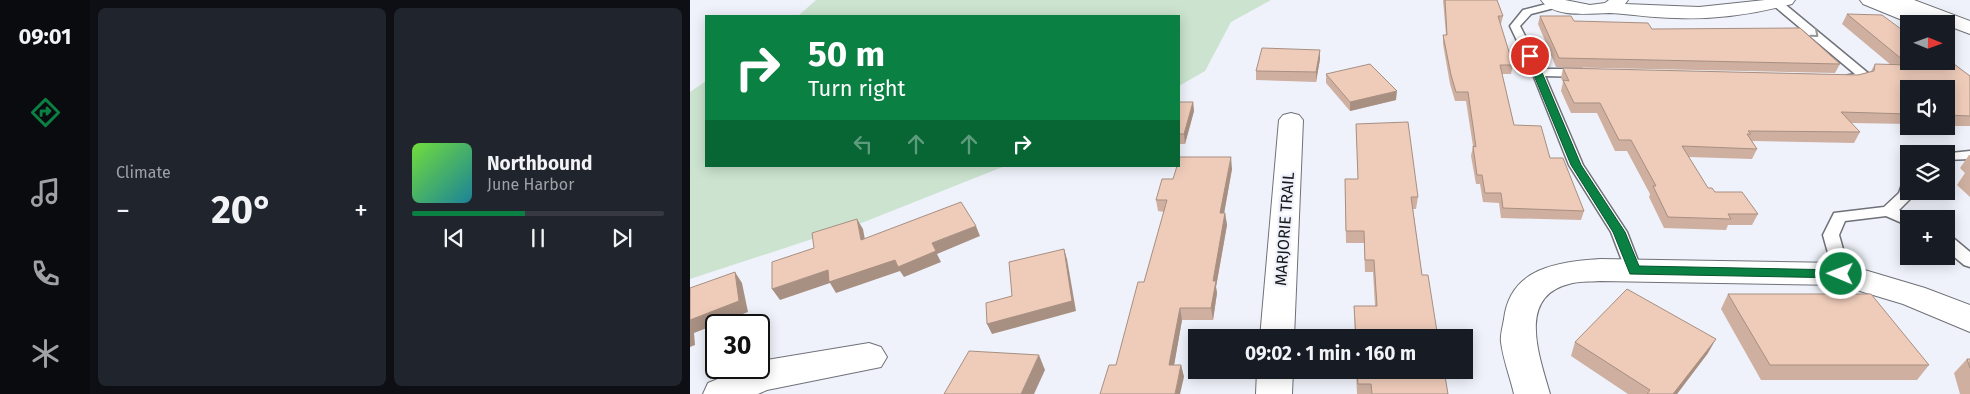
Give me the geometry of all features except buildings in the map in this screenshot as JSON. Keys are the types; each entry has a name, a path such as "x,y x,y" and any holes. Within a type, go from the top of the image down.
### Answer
{"street":[{"path":"1869,0 1907,15"},
{"path":"1897,0 1970,28"},
{"path":"1554,2 1582,10 1614,4 1713,14 1745,10 1782,1"},
{"path":"1955,34 1970,40"},
{"name":"MARJORIE TRAIL","path":"1278,329 1291,120"},
{"path":"1532,394 1518,341 1522,304 1539,284 1564,273 1600,270 1841,274 1914,296 1970,319"},
{"path":"721,394 762,376 869,357"},
{"path":"1274,394 1275,379"}],"lane":[{"path":"1782,1 1864,76 1853,79 1833,79"},
{"path":"1554,2 1528,12 1516,26 1538,72 1576,165 1619,232 1634,271"},
{"path":"1538,72 1597,73"},
{"path":"1955,156 1970,155"},
{"path":"1888,211 1900,200"},
{"path":"1841,274 1831,235 1839,217 1888,211 1900,217"},
{"path":"1955,248 1970,261"}],"green space":[{"path":"816,0 1271,0 1231,22 1205,71 1180,85 1180,15 799,15"},
{"path":"705,82 705,167 1002,167 864,222 690,279 690,92"}],"route":[{"path":"1530,56 1576,165 1619,232 1634,271 1841,274"}]}
